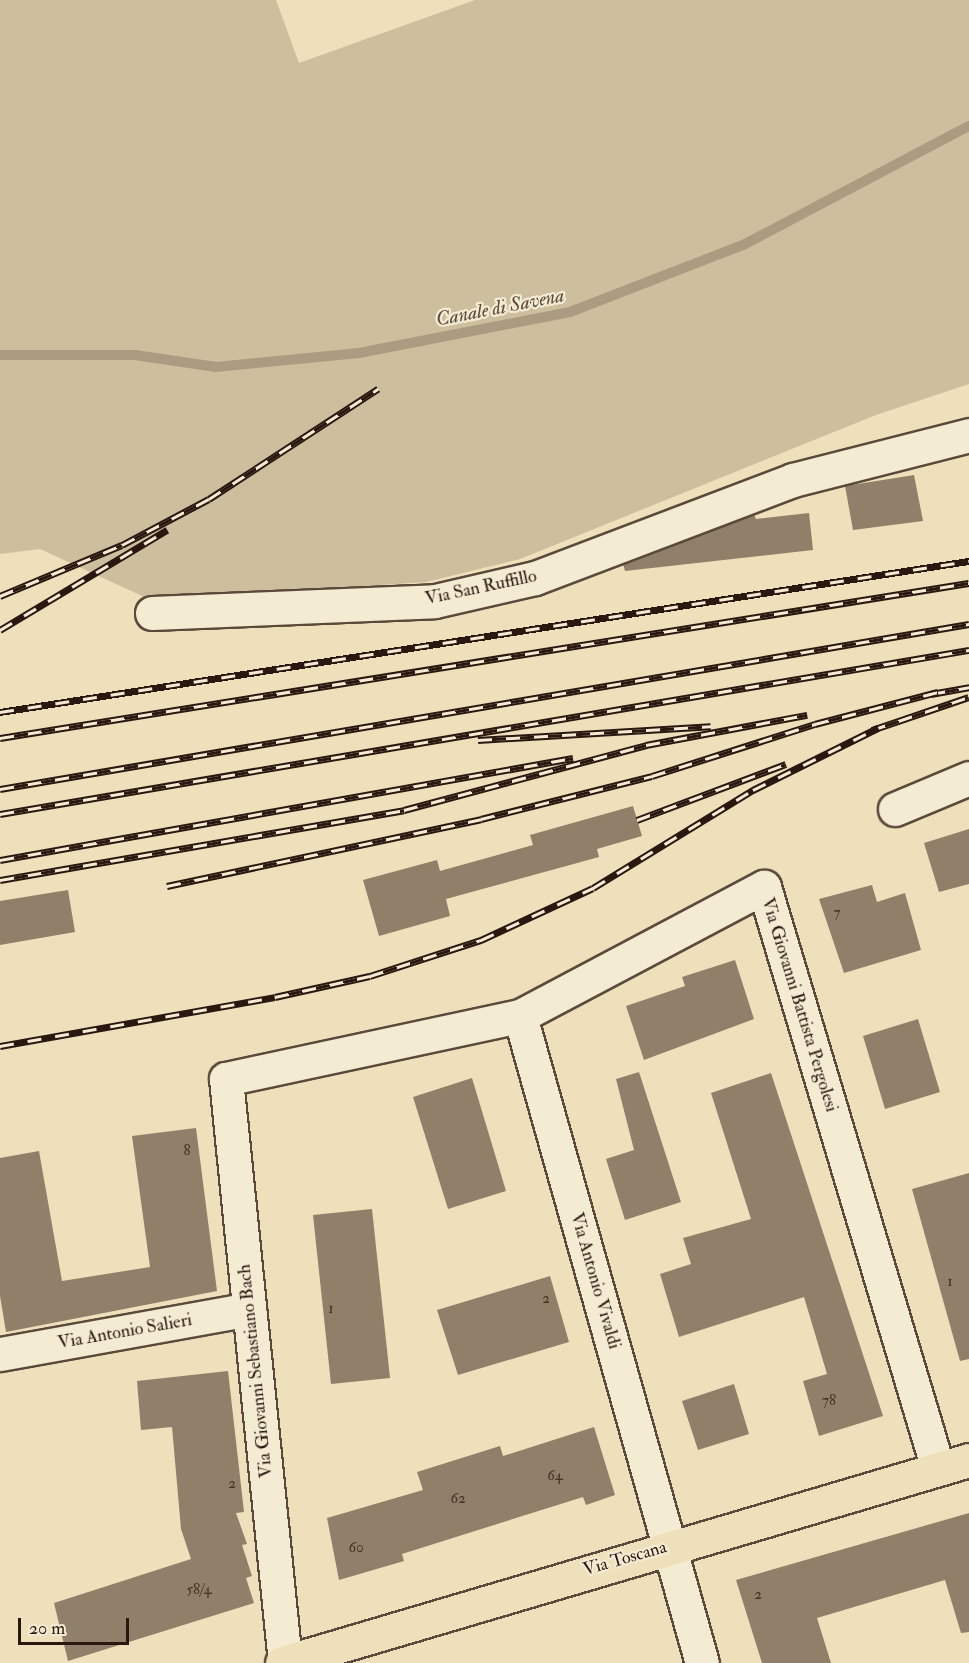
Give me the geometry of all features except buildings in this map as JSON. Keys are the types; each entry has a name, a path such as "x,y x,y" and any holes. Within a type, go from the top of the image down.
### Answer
{"main road":[{"name":"Via Toscana","path":"284,1663 672,1546 969,1460"}],"street":[{"name":"Via San Ruffillo","path":"152,613 435,601 535,578 793,480 874,456 969,435"},
{"path":"896,809 969,778"},
{"name":"Via Giovanni Battista Pergolesi","path":"226,1079 520,1016 764,887 938,1469"},
{"name":"Via Antonio Vivaldi","path":"520,1016 672,1546 702,1663"},
{"name":"Via Giovanni Sebastiano Bach","path":"226,1079 284,1663"},
{"name":"Via Antonio Salieri","path":"0,1354 249,1309"}],"shaded area":[{"path":"0,0 276,0 299,63 475,0 969,0 969,384 876,415 520,559 426,582 151,600 40,549 0,554"}],"waterway":[{"name":"Canale di Savena","path":"0,355 135,355 216,367 359,353 570,312 745,244 969,126"}],"railway":[{"path":"0,596 122,545 209,499 378,389"},
{"path":"0,630 167,530"},
{"path":"0,712 969,561"},
{"path":"0,738 969,583"},
{"path":"0,789 969,624"},
{"path":"0,814 969,650"},
{"path":"931,694 969,687"},
{"path":"167,886 481,819 652,776 815,724 938,692"},
{"path":"872,730 969,697"},
{"path":"0,880 404,810 646,745 807,715"},
{"path":"478,740 711,726"},
{"path":"0,1046 275,997 370,976 481,940 593,888 753,790 878,728"},
{"path":"0,860 573,758"},
{"path":"637,820 786,764"}]}
